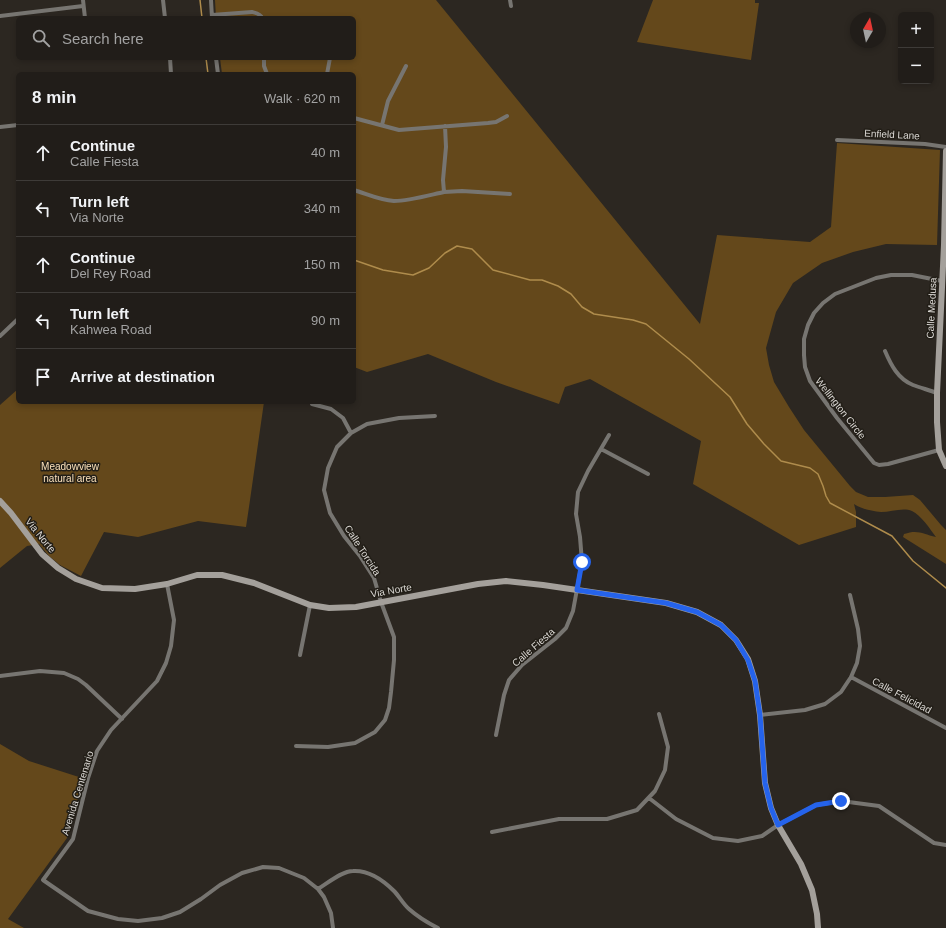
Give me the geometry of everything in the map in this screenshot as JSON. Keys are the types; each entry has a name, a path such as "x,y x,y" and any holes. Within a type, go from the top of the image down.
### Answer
{"street":[{"path":"83,0 85,16"},
{"path":"163,0 165,16"},
{"path":"211,0 212,16"},
{"path":"510,0 511,6"},
{"path":"0,16 83,6"},
{"path":"220,16 252,12 258,13 262,16"},
{"path":"170,60 171,72"},
{"path":"216,60 218,72"},
{"path":"264,60 266,72"},
{"path":"327,72 330,60"},
{"path":"382,125 388,102 406,66"},
{"path":"356,118 399,130 496,122 507,116"},
{"path":"0,127 16,125"},
{"path":"444,192 443,180 446,147 445,126"},
{"name":"Enfield Lane","path":"837,140 925,144 946,147"},
{"name":"Calle Medusa","path":"946,151 942,280 943,327 937,393 939,450 946,466"},
{"path":"356,191 393,201 444,192 462,191 510,194"},
{"name":"Wellington Circle","path":"939,450 888,464 879,465 874,462 837,418 810,381 804,367 804,339 808,325 814,313 823,303 835,294 876,278 891,275 912,275 942,280"},
{"path":"0,336 16,321"},
{"path":"885,351 890,363 903,379 912,385 937,393"},
{"path":"312,404 331,409 343,418 351,433"},
{"name":"Calle Torcida","path":"296,746 328,747 355,743 375,732 385,720 389,708 391,692 394,660 394,637 374,578 360,556 344,536 330,513 324,490 328,468 337,447 351,433 368,424 399,418 435,416"},
{"name":"Calle Fiesta","path":"496,735 504,695 509,680 522,665 555,639 566,628 573,611 582,562 576,514 578,492 609,435"},
{"path":"601,449 648,474"},
{"name":"Via Norte","path":"0,501 42,554 58,568 76,579 102,588 135,589 167,584 197,575 222,575 254,584 310,605 329,608 356,607 478,584 506,581 666,603 697,612 721,625 736,640 748,660 755,681 760,715 765,783 771,808 778,825 801,864 812,890 818,928"},
{"name":"Avenida Centenario","path":"167,584 174,620 171,646 166,663 157,681 111,730 98,751 88,778 73,839 44,880 88,911 118,919 138,920 162,918 180,912 220,885 242,873 263,867 280,868 304,878 318,889"},
{"path":"760,715 805,710 825,704 841,692 851,677 857,663 860,646 858,629 850,595"},
{"path":"300,655 310,605"},
{"path":"0,676 40,672 64,673 86,684 122,719"},
{"name":"Calle Felicidad","path":"851,677 946,728"},
{"path":"492,832 559,819 607,819 637,810 656,791 665,770 668,747 659,714"},
{"path":"649,798 676,819 713,838 738,841 762,836 778,825 816,805 841,801 879,806 934,843 946,845"},
{"path":"333,928 331,913 318,889 337,876 353,871 375,876 394,891 408,909 438,928"}],"green space":[{"path":"215,0 436,0 700,324 717,235 810,242 831,227 837,143 940,150 937,245 886,244 853,252 822,263 793,283 776,312 766,348 774,382 789,407 804,430 850,486 856,492 868,497 913,495 920,500 946,530 946,564 903,537 904,534 920,532 936,537 919,516 908,510 881,512 863,508 854,504 856,512 856,527 799,545 693,484 701,441 590,379 565,387 559,404 496,382 428,354 367,372 356,368 356,72 222,72 220,60 356,60 356,16 216,16"},
{"path":"653,0 755,0 755,3 759,3 751,60 637,42"},
{"name":"Meadowview natural area","path":"16,391 16,404 264,404 246,527 198,521 138,537 104,532 81,576 60,565 49,556 39,544 27,546 0,568 0,405"},
{"path":"0,744 29,761 82,778 75,812 67,838 8,919 24,928 0,928"}],"waterway":[{"path":"200,0 202,16"},
{"path":"206,60 208,72"},
{"path":"356,261 383,270 413,275 429,268 445,253 457,246 472,249 493,270 530,280 542,280 558,286 571,294 582,307 594,314 633,320 646,324 689,359 730,397 747,424 781,461 810,468 818,474 830,503 892,536 913,561 946,588"}],"route":[{"path":"582,562 577,590 666,603 697,612 721,625 736,640 748,660 755,681 760,715 765,783 771,808 778,825 816,805 841,801"}]}
